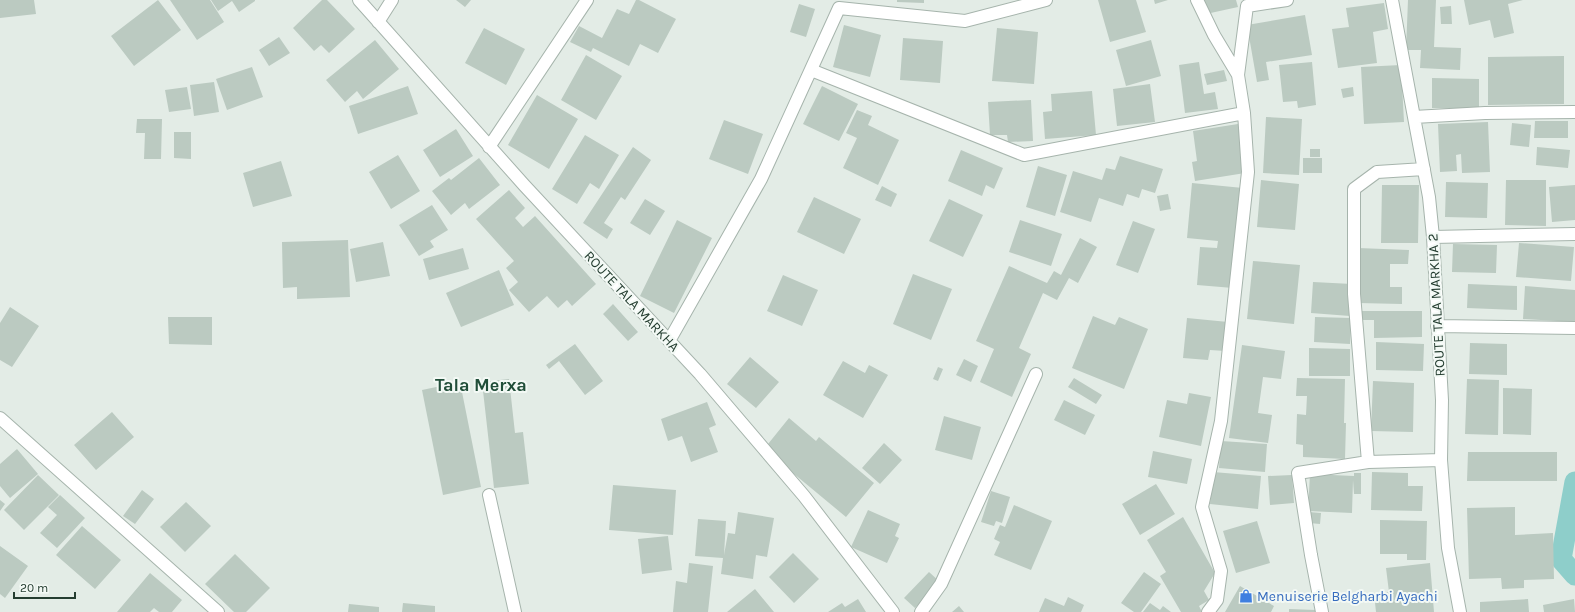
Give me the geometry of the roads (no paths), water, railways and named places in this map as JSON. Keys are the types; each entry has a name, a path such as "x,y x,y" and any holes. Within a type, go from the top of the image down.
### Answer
{"street":[{"name":"ROUTE TALA MARKHA","path":"359,0 489,147 700,374 804,496 894,612"},
{"path":"378,22 392,0"},
{"path":"489,147 587,0"},
{"path":"669,341 761,179 839,8 965,21 1046,0"},
{"path":"1197,0 1214,35 1238,75"},
{"path":"1208,612 1217,600 1221,571 1202,507 1221,421 1248,172 1244,113 1238,75 1247,6 1287,0"},
{"name":"ROUTE TALA MARKHA 2","path":"1392,0 1429,197 1433,237 1442,400 1441,460 1448,548 1460,612"},
{"path":"811,70 1024,155 1244,113"},
{"path":"1414,117 1485,113 1575,112"},
{"path":"1368,462 1354,294 1354,189 1377,172 1424,169"},
{"path":"1433,237 1575,234"},
{"path":"1437,326 1575,328"},
{"path":"921,612 941,584 1036,374"},
{"path":"0,418 218,612"},
{"path":"1322,612 1311,556 1298,473 1368,462 1441,460"},
{"path":"489,494 514,612"}],"waterway":[{"path":"1575,482 1561,559 1575,575"}],"place":[{"name":"Menuiserie Belgharbi Ayachi","path":"1246,596"}],"district":[{"name":"Tala Merxa","path":"481,385"}]}
